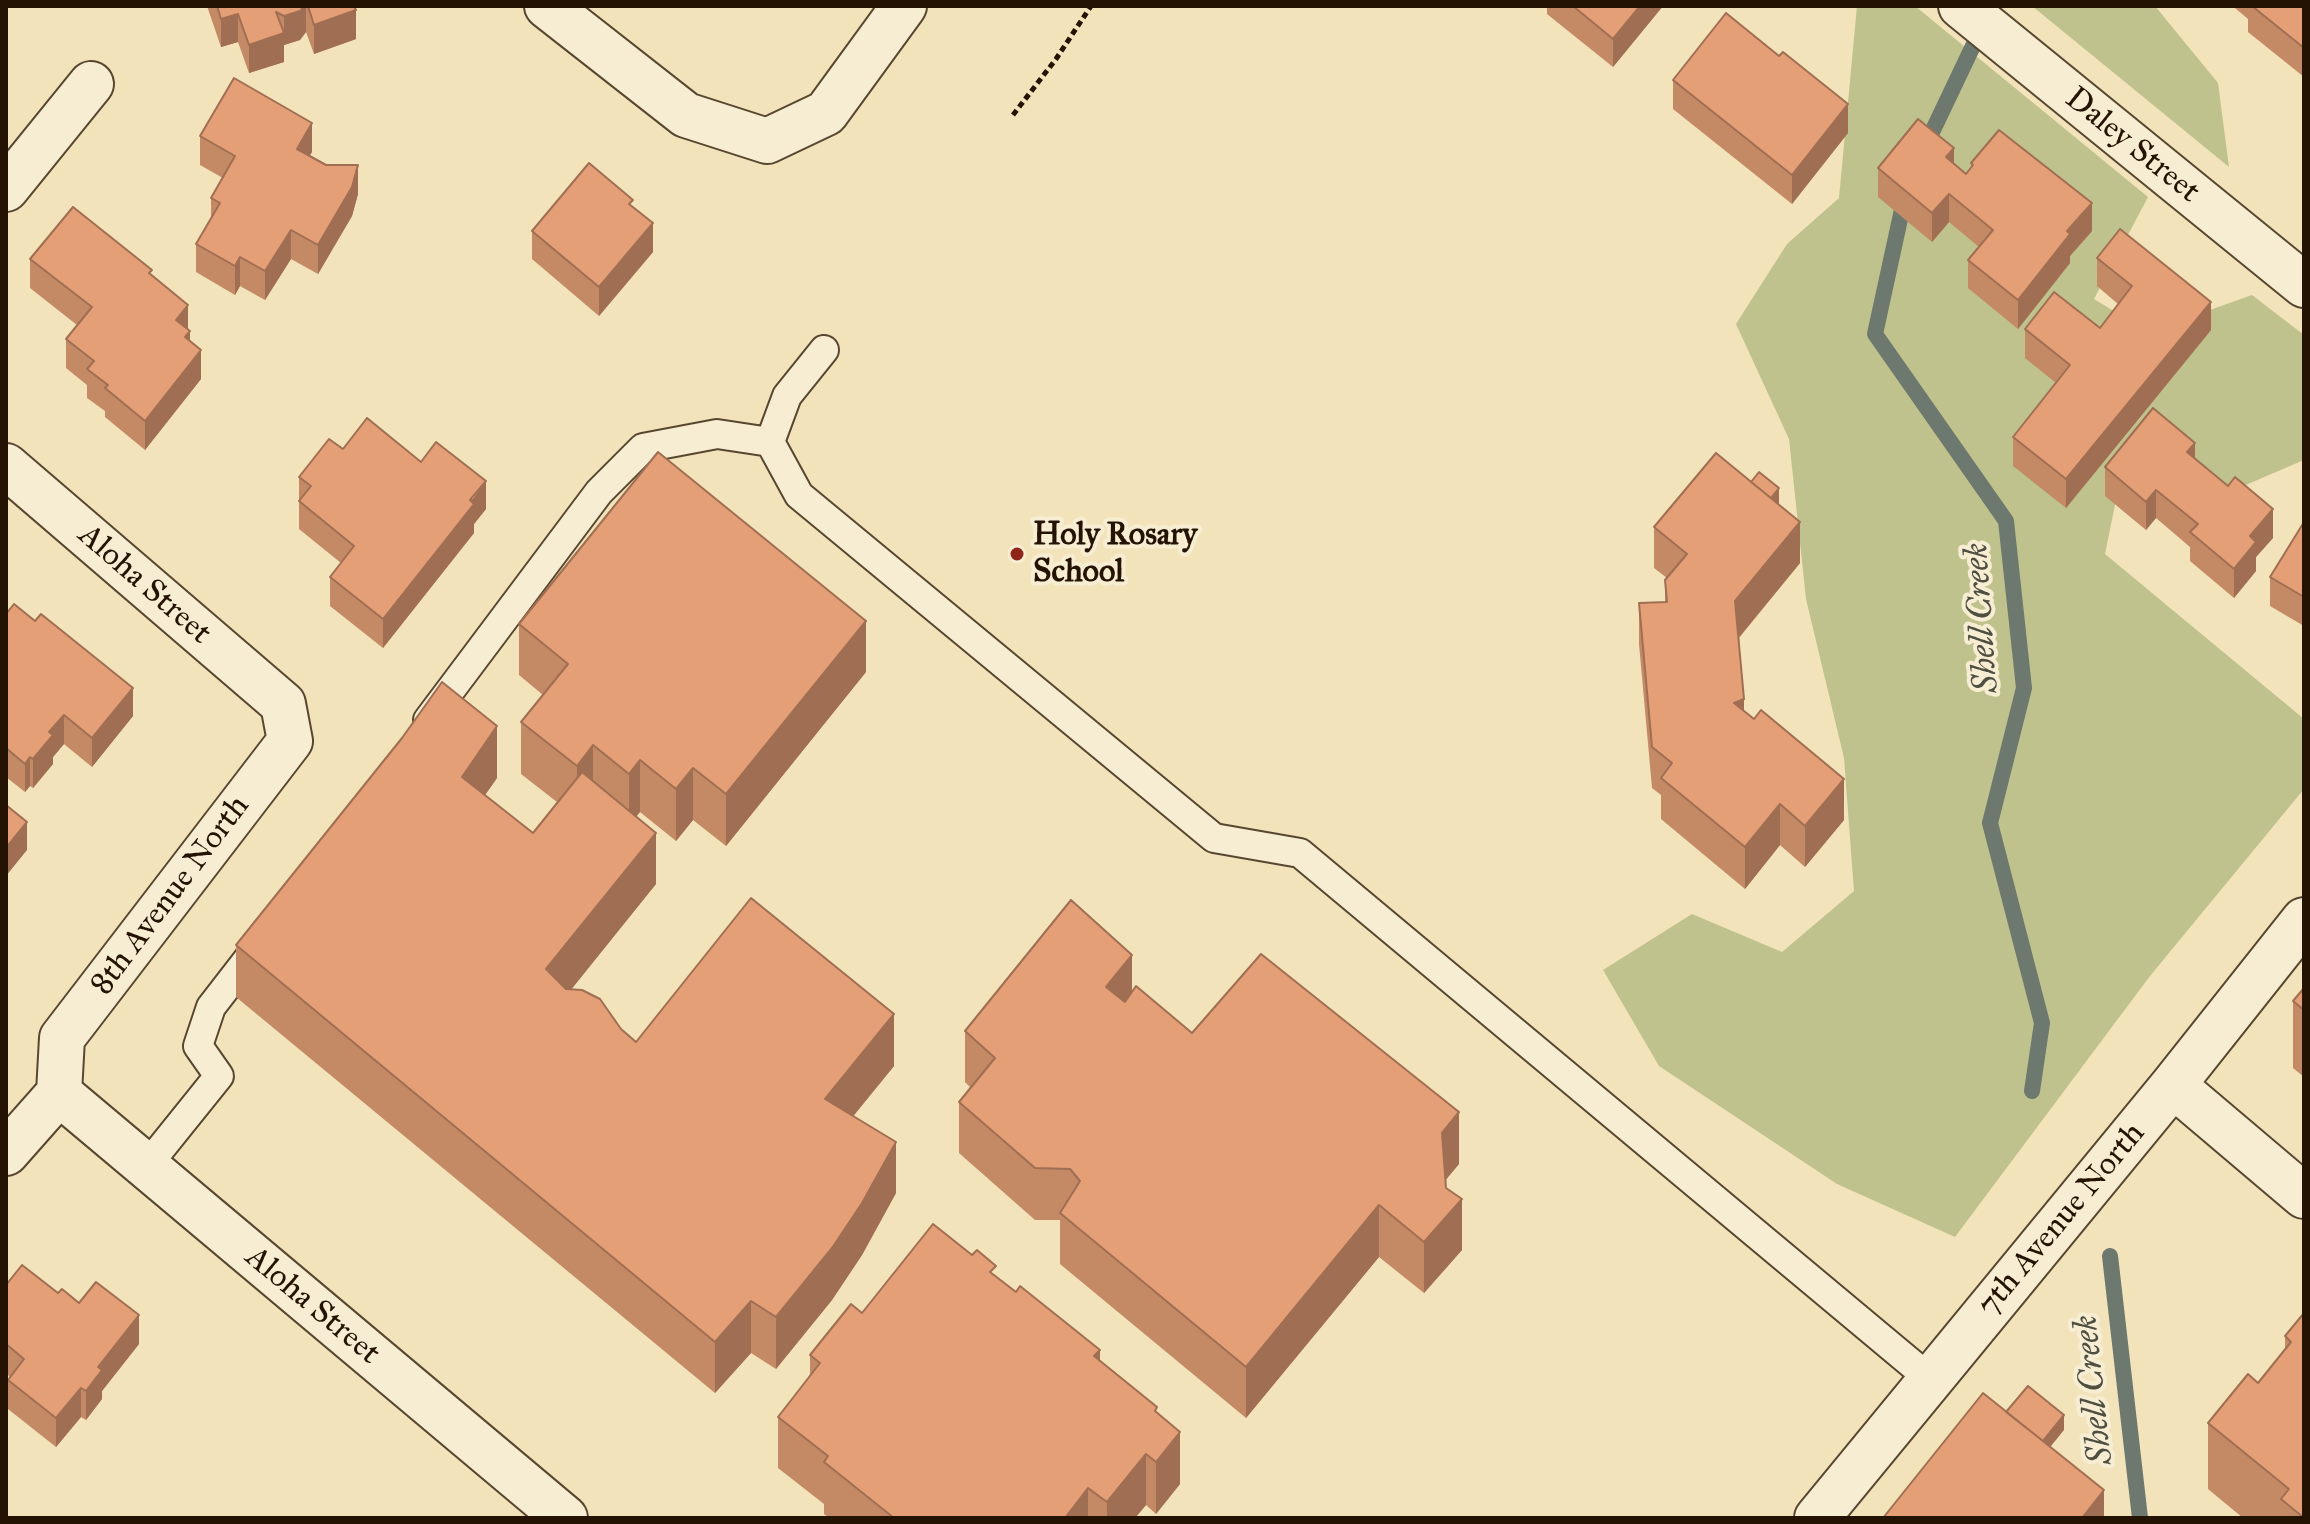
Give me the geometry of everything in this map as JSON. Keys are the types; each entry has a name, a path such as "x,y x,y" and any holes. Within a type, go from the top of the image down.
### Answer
{"street":[{"path":"547,6 686,115 767,141 826,113 904,6"},
{"name":"Daley Street","path":"1961,6 2304,285"},
{"path":"6,189 91,84"},
{"name":"Aloha Street","path":"6,466 283,704"},
{"name":"8th Avenue North","path":"59,1093 62,1038 290,741 283,704"},
{"name":"7th Avenue North","path":"1817,1518 2173,1085 2304,920"},
{"path":"2173,1085 2304,1196"},
{"path":"6,1153 59,1093"},
{"name":"Aloha Street","path":"59,1093 565,1518"}],"lane":[{"path":"824,350 787,396 770,442 799,495 1214,838 1300,853 1930,1379"},
{"path":"410,744 599,492 643,448 717,434 770,442"},
{"path":"145,1168 219,1076 198,1046 211,1007 278,919"}],"path":[{"path":"1013,115 1091,6"}],"green space":[{"path":"1857,6 1915,6 2148,197 2094,299 2148,332 2252,295 2304,335 2304,460 2241,487 2120,480 2105,554 2304,719 2304,789 2150,976 1955,1237 1837,1184 1659,1066 1603,970 1692,914 1782,952 1854,891 1844,758 1806,599 1789,439 1736,324 1787,244 1839,198"},
{"path":"2032,6 2155,6 2218,83 2229,167"}],"building":[{"path":"217,6 304,6 300,11 284,16 276,12 284,33 249,45 238,14 221,19"},
{"path":"308,6 354,6 356,10 314,25"},
{"path":"1573,6 1640,6 1613,39"},
{"path":"2252,6 2304,6 2304,48"},
{"path":"1726,13 1779,56 1783,52 1848,104 1792,175 1673,80"},
{"path":"234,78 312,123 297,149 326,165 358,165 352,187 318,245 291,230 265,271 240,257 235,266 196,244 220,203 211,198 235,156 200,136"},
{"path":"1918,119 1954,148 1946,157 1966,174 1973,165 1971,163 1999,130 2092,203 2067,231 2070,234 2018,300 1968,260 1993,230 1949,194 1932,213 1878,168"},
{"path":"589,163 633,200 629,204 653,223 599,287 532,231"},
{"path":"73,207 152,270 149,273 188,305 176,320 190,331 185,337 201,350 145,421 105,388 108,385 87,369 94,361 66,339 92,307 30,259"},
{"path":"2120,229 2211,302 2066,479 2013,437 2070,365 2025,329 2054,292 2100,328 2132,286 2097,258"},
{"path":"2153,408 2195,443 2187,452 2228,486 2235,477 2273,509 2250,536 2256,542 2234,569 2190,532 2198,524 2156,490 2146,502 2105,467"},
{"path":"367,418 421,462 436,442 486,481 470,500 474,504 383,619 330,577 354,546 299,501 311,486 299,477 329,439 343,449"},
{"path":"658,452 866,621 726,794 693,768 676,789 640,760 629,774 593,745 577,766 521,722 568,664 519,624"},
{"path":"1716,453 1800,522 1735,601 1744,699 1734,703 1754,719 1761,710 1844,779 1805,826 1780,804 1745,847 1661,778 1672,763 1652,747 1639,603 1667,602 1665,580 1687,554 1654,527"},
{"path":"1759,472 1779,488 1771,498 1751,482"},
{"path":"2304,522 2304,597 2270,577"},
{"path":"14,604 35,621 41,614 133,688 92,738 64,715 49,732 53,735 25,764 6,748 6,614"},
{"path":"442,682 497,726 462,777 533,833 582,772 656,833 546,969 566,989 582,990 600,999 621,1029 636,1042 751,898 894,1014 825,1099 896,1142 862,1203 832,1248 776,1317 751,1301 715,1342 236,945 402,738"},
{"path":"6,805 27,822 6,848"},
{"path":"1071,900 1132,955 1106,987 1125,1002 1136,986 1192,1033 1261,954 1459,1112 1442,1133 1446,1188 1462,1199 1424,1242 1379,1205 1246,1367 1060,1213 1080,1181 1070,1169 1035,1168 959,1102 995,1058 965,1031"},
{"path":"2304,988 2304,1010 2293,1001"},
{"path":"933,1224 972,1255 977,1250 996,1266 990,1272 1016,1292 1020,1286 1100,1350 1094,1356 1157,1407 1155,1411 1180,1432 1156,1462 1146,1454 1107,1502 1088,1488 1065,1518 894,1518 824,1462 828,1456 778,1417 820,1363 810,1355 851,1304 862,1313"},
{"path":"22,1265 58,1293 62,1289 79,1303 96,1282 139,1315 98,1367 102,1370 86,1391 81,1388 56,1418 8,1380 24,1359 6,1344 6,1285"},
{"path":"2304,1313 2304,1518 2281,1499 2289,1489 2208,1423 2248,1374 2258,1383 2291,1342 2285,1336"},
{"path":"2028,1386 2064,1415 2043,1441 2006,1412"},
{"path":"1983,1393 2104,1490 2082,1518 1883,1518"}],"waterway":[{"name":"Shell Creek","path":"1924,149 1973,46"},
{"name":"Shell Creek","path":"1905,196 1875,334 2006,521 2024,688 1990,823 2042,1023 2032,1091"},
{"name":"Shell Creek","path":"2110,1256 2140,1518"}],"place":[{"name":"Holy Rosary School","path":"1017,554"}]}
